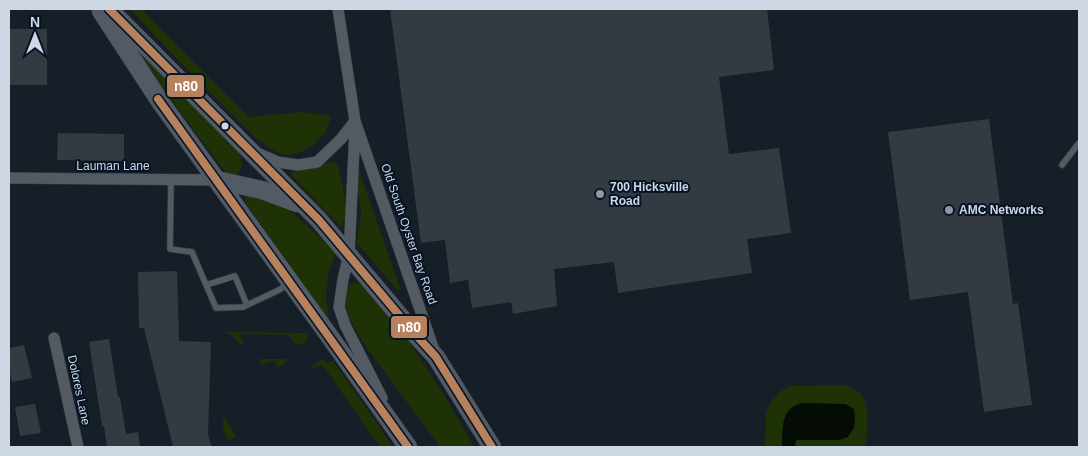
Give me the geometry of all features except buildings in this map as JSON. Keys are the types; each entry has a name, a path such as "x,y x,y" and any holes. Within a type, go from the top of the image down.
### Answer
{"main road":[{"path":"99,9 161,104 406,444"},
{"path":"109,9 319,220 436,357 492,447"},
{"path":"217,180 262,190 303,204"}],"street":[{"name":"Old South Oyster Bay Road","path":"338,9 355,121 436,357"},
{"path":"249,150 278,162 298,166 317,162 341,139 355,121"},
{"name":"Old South Oyster Bay Road","path":"355,121 349,255 339,307 345,325 406,444"},
{"name":"Lauman Lane","path":"9,178 217,180"},
{"name":"Dolores Lane","path":"54,338 78,447"}],"lane":[{"path":"1062,164 1079,143"},
{"path":"171,180 170,250 192,252 216,308 243,307 279,290 291,282"},
{"path":"206,285 235,276 247,305"}],"green space":[{"path":"130,9 143,9 249,117 303,112 331,116 326,132 314,145 297,154 285,155 274,151 257,139"},
{"path":"138,53 143,54 239,151 242,165 237,176 227,174 139,58"},
{"path":"331,162 337,163 344,193 346,218 341,227 291,174 293,171"},
{"path":"359,170 400,288 398,291 357,243 361,212 356,176"},
{"path":"253,194 284,205 336,252 329,272 326,296 329,320 244,201 247,196"},
{"path":"362,283 405,335 448,401 474,447 440,447 362,341 349,317 345,304 345,293 350,284"},
{"path":"225,332 307,333 309,336 306,342 297,345 288,335 239,334 244,343 243,345 232,335"},
{"path":"260,359 286,359 287,361 278,368 273,361 262,365 259,361"},
{"path":"321,360 327,363 333,361 393,447 380,447 322,364 314,368 311,367"},
{"path":"844,385 859,392 866,403 866,447 765,447 766,412 772,401 782,390 790,386"},
{"path":"225,418 236,436 231,440 226,439 223,426 223,419"}],"shaded area":[{"path":"804,403 845,404 854,409 854,428 848,437 839,440 796,440 795,447 782,447 784,419 787,413 796,405"}],"transit line":[{"name":"n80","path":"109,9 319,220 436,357 492,447"},
{"name":"n80","path":"158,99 408,447"}],"place":[{"name":"700 Hicksville Road","path":"600,194"},
{"name":"AMC Networks","path":"949,210"}]}
